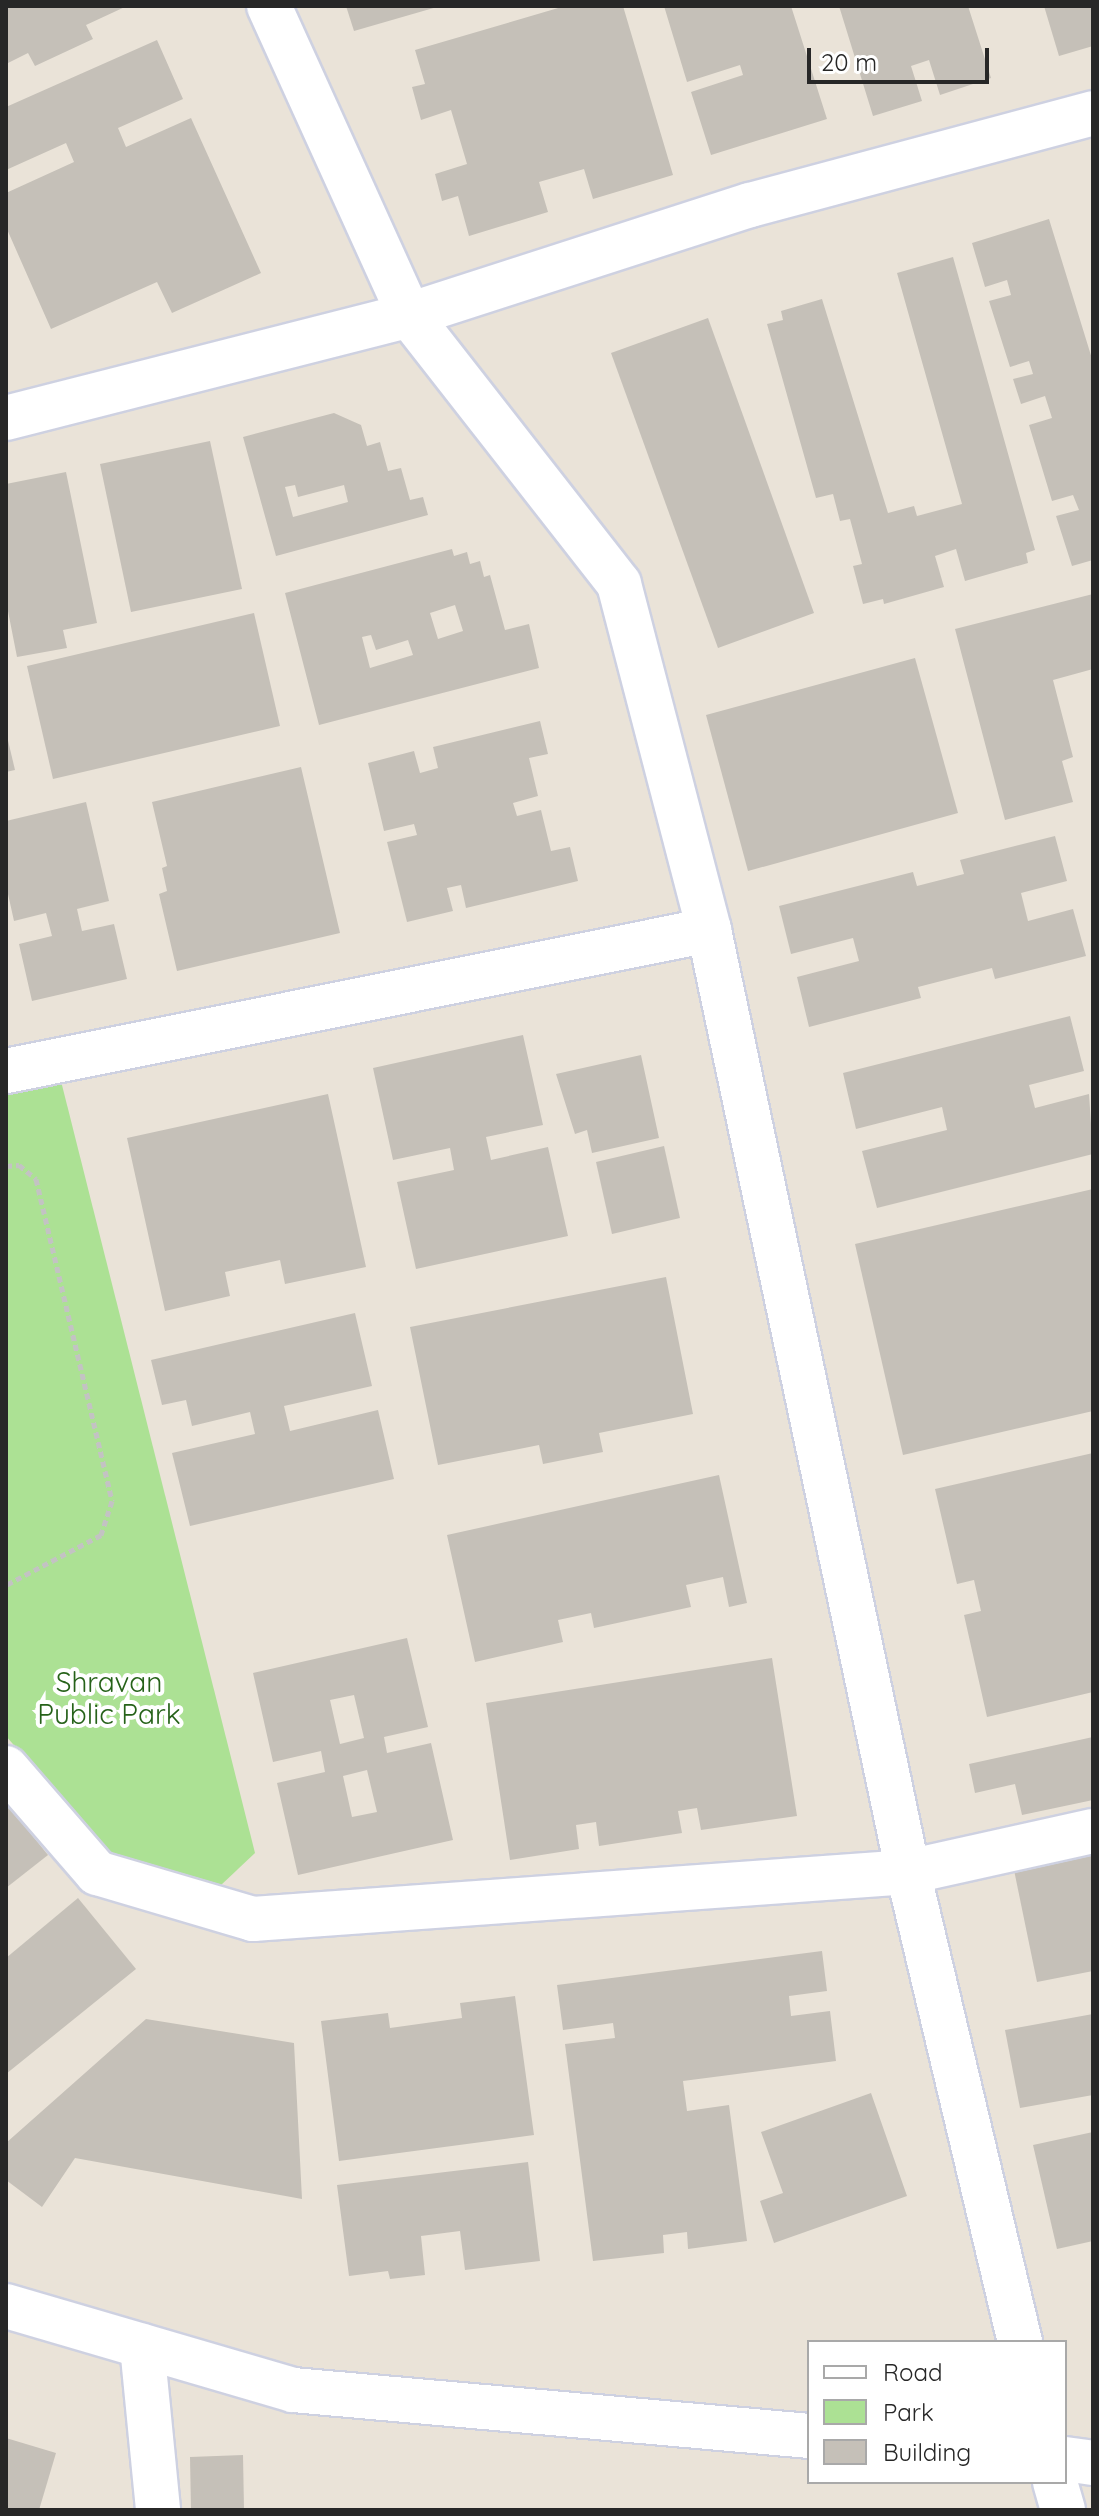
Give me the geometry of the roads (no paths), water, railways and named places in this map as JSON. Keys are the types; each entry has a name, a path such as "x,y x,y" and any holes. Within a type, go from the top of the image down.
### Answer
{"street":[{"path":"269,6 409,315 619,584 709,930 908,1872 1020,2340"},
{"path":"6,418 409,315 750,205 1093,113"},
{"path":"6,1071 709,930"},
{"path":"6,1768 97,1873 253,1919 908,1872 1093,1831"},
{"path":"6,2306 293,2390 807,2436"},
{"path":"142,2346 158,2510"},
{"path":"1067,2459 1093,2463"},
{"path":"1056,2484 1063,2510"}],"park label":[{"name":"Shravan Public Park","path":"109,1698"}]}
